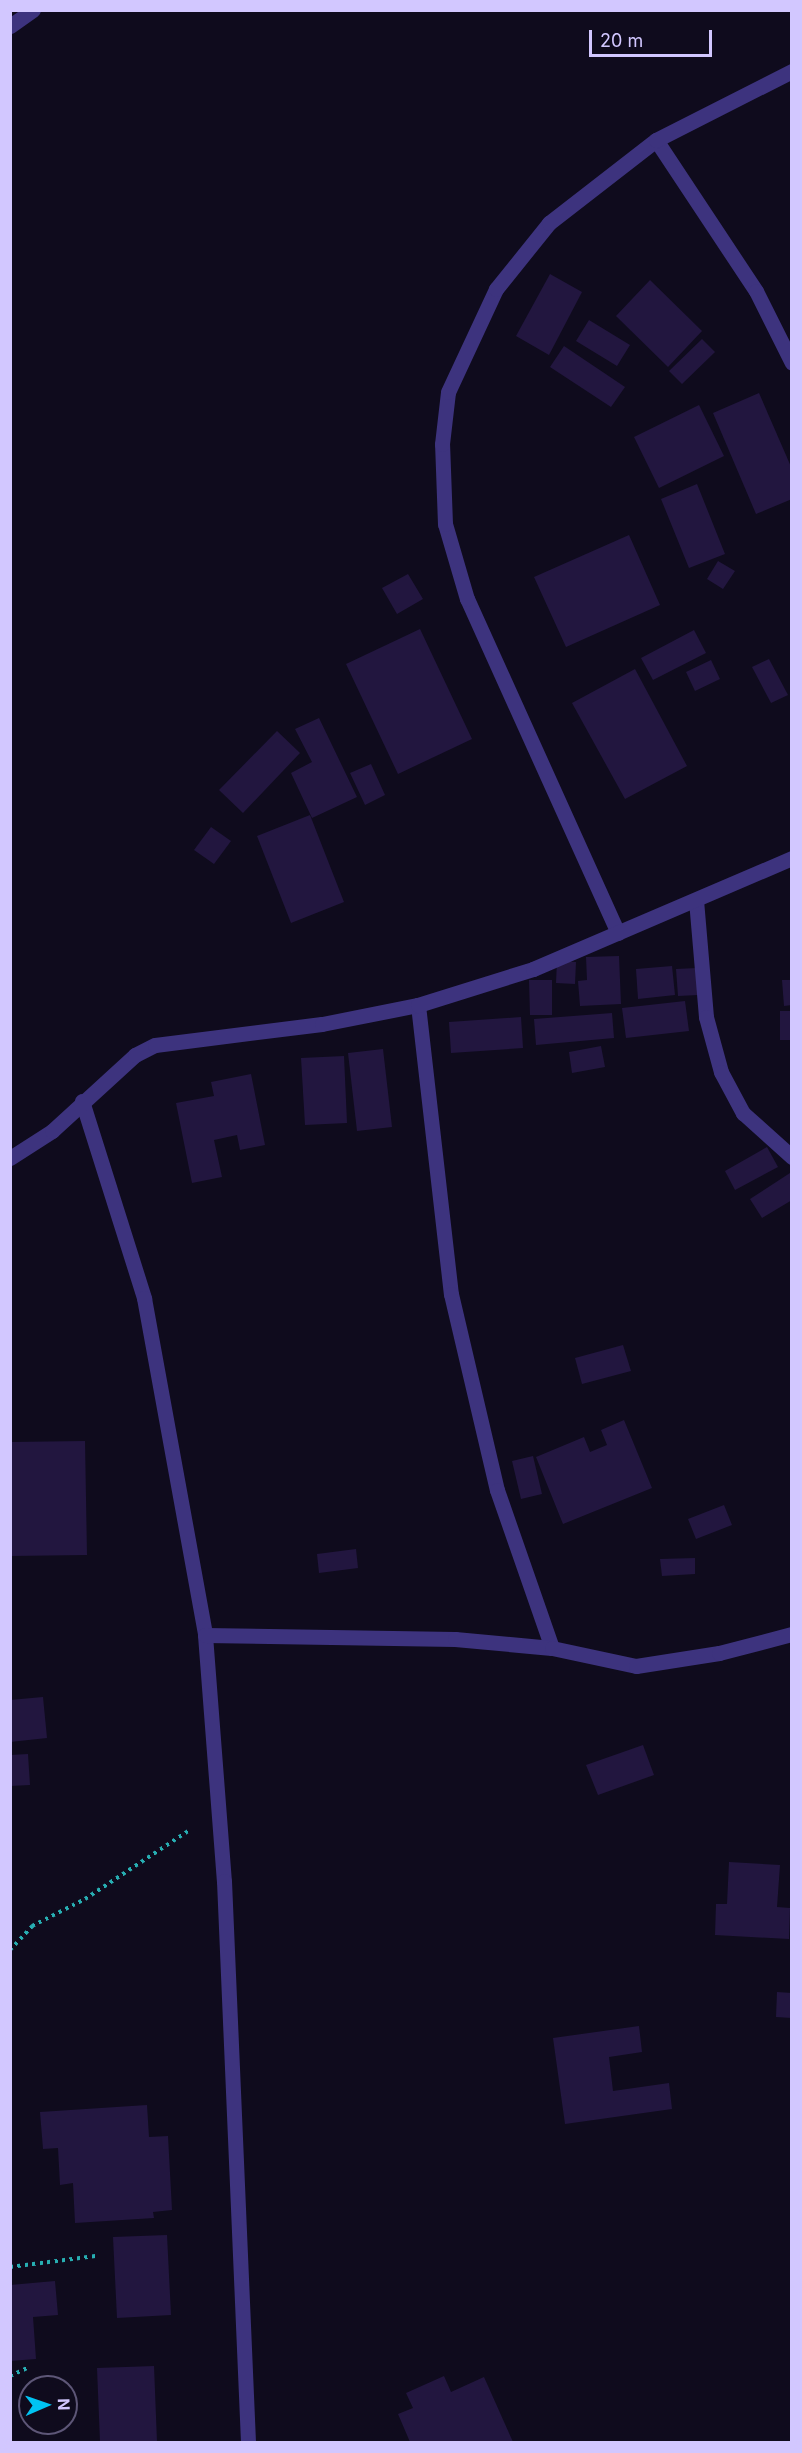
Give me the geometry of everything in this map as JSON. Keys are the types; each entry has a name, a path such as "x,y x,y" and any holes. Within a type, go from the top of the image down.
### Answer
{"street":[{"path":"10,26 33,10"},
{"path":"618,933 467,599 445,524 442,444 448,392 496,289 549,223 656,140 792,71"},
{"path":"656,140 756,291 792,363"},
{"path":"10,1158 52,1131 82,1101 135,1055 155,1045 322,1024 418,1005 533,969 792,858"},
{"path":"696,900 706,1017 721,1072 743,1113 792,1157"},
{"path":"418,1005 451,1294 497,1490 552,1648"},
{"path":"82,1101 144,1298 168,1407 205,1635 217,1814 248,2442"},
{"path":"205,1635 455,1639 552,1648 657,1666 792,1634"}],"path":[{"path":"10,1950 47,1916 85,1899 217,1814"},
{"path":"10,2267 95,2256"},
{"path":"10,2376 29,2367"}],"building":[{"path":"550,274 582,292 549,355 516,336"},
{"path":"650,280 702,331 668,367 616,316"},
{"path":"589,320 630,345 617,366 576,341"},
{"path":"702,339 715,352 682,384 669,371"},
{"path":"564,346 625,387 611,407 550,367"},
{"path":"759,393 792,469 792,499 756,514 713,413"},
{"path":"699,405 724,456 659,488 634,437"},
{"path":"697,484 725,554 689,568 661,499"},
{"path":"629,535 660,605 566,647 534,577"},
{"path":"718,561 735,571 723,589 707,579"},
{"path":"408,574 423,599 397,614 382,588"},
{"path":"420,629 472,739 398,774 346,664"},
{"path":"694,630 706,653 653,680 641,658"},
{"path":"769,659 788,695 771,703 752,667"},
{"path":"711,660 720,679 695,691 686,672"},
{"path":"635,669 687,766 625,799 572,703"},
{"path":"319,718 357,797 312,818 291,773 312,762 295,729"},
{"path":"277,731 300,753 243,813 219,790"},
{"path":"371,764 385,795 365,805 350,773"},
{"path":"310,815 344,902 291,923 257,836"},
{"path":"211,827 231,841 214,864 194,850"},
{"path":"619,956 621,1004 580,1006 578,981 587,980 586,957"},
{"path":"557,961 576,962 575,984 556,983"},
{"path":"672,966 675,995 638,999 636,969"},
{"path":"697,968 698,995 678,996 676,969"},
{"path":"529,980 552,980 552,1015 530,1015"},
{"path":"782,980 792,980 792,1005 784,1006"},
{"path":"685,1001 689,1031 626,1038 622,1008"},
{"path":"780,1011 792,1011 792,1040 780,1040"},
{"path":"612,1013 614,1038 536,1045 534,1019"},
{"path":"521,1017 523,1048 451,1053 449,1022"},
{"path":"601,1046 605,1067 572,1073 569,1052"},
{"path":"383,1049 392,1127 357,1131 348,1053"},
{"path":"344,1056 347,1123 305,1125 301,1058"},
{"path":"251,1074 265,1145 240,1150 237,1135 214,1140 222,1177 192,1183 176,1103 214,1096 211,1082"},
{"path":"767,1147 778,1167 735,1190 725,1171"},
{"path":"790,1173 792,1200 762,1218 750,1199"},
{"path":"623,1345 631,1371 582,1384 575,1358"},
{"path":"624,1420 652,1488 563,1524 536,1457 584,1437 590,1452 607,1445 601,1430"},
{"path":"85,1441 87,1555 10,1556 12,1442"},
{"path":"533,1456 542,1494 521,1499 512,1461"},
{"path":"724,1505 732,1525 696,1539 688,1519"},
{"path":"356,1549 358,1568 319,1573 317,1554"},
{"path":"695,1558 695,1574 662,1576 660,1559"},
{"path":"43,1697 47,1738 10,1742 10,1700"},
{"path":"643,1745 654,1775 598,1795 586,1765"},
{"path":"28,1754 30,1785 10,1786 10,1755"},
{"path":"729,1862 780,1865 777,1907 790,1908 789,1939 715,1935 716,1904 727,1904"},
{"path":"777,1992 792,1993 792,2018 776,2017"},
{"path":"639,2026 642,2052 609,2057 613,2091 669,2083 672,2109 565,2124 553,2038"},
{"path":"147,2105 149,2137 168,2136 172,2210 153,2212 154,2218 75,2223 73,2183 60,2185 58,2148 43,2149 40,2112"},
{"path":"167,2235 171,2315 117,2318 113,2237"},
{"path":"55,2281 58,2315 33,2317 36,2359 10,2361 10,2285"},
{"path":"154,2366 157,2442 100,2442 97,2368"},
{"path":"444,2376 451,2392 484,2377 513,2442 410,2442 398,2414 413,2408 406,2393"}]}
